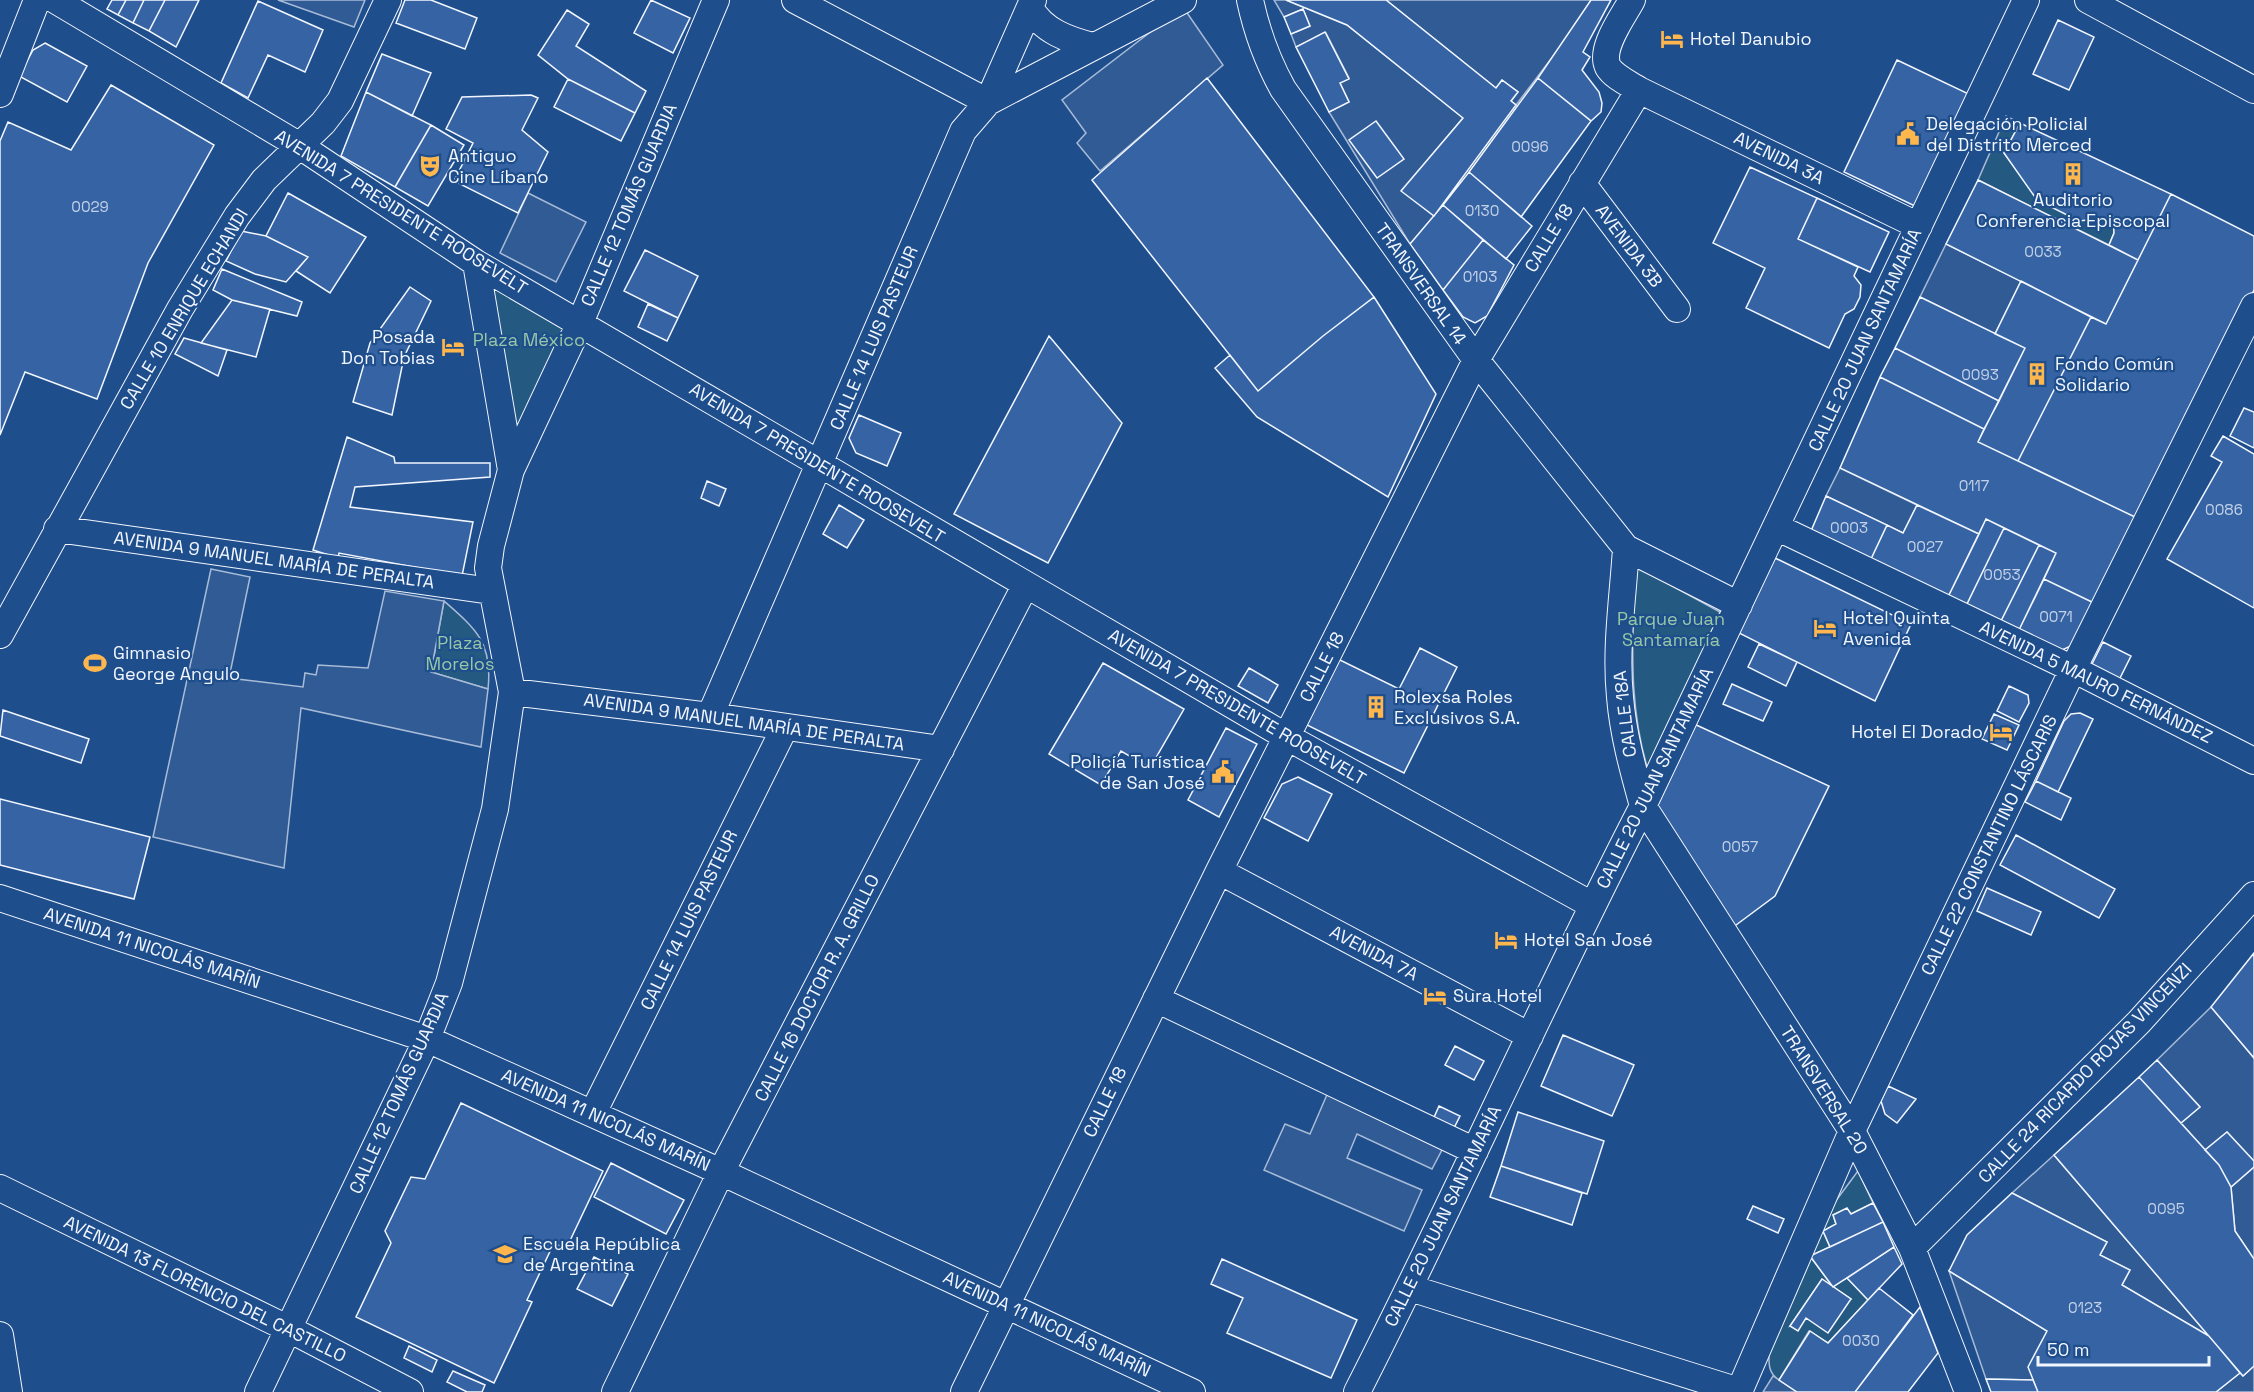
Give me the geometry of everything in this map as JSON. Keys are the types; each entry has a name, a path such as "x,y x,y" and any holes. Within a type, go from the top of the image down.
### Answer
{"street":[{"path":"0,94 37,0"},
{"name":"AVENIDA 7 PRESIDENTE ROOSEVELT","path":"55,0 300,146 476,263 580,322 1024,586 1287,737 1592,905"},
{"name":"CALLE 10 ENRIQUE ECHANDI","path":"0,635 180,309 237,216 264,180 323,123 340,101 388,0"},
{"name":"CALLE 12 TOMÁS GUARDIA","path":"258,1392 427,1039 449,983 495,809 512,692 488,568 491,546 510,470 580,322 716,0"},
{"path":"795,0 988,102 1183,0"},
{"name":"TRANSVERSAL 14","path":"1250,0 1257,33 1267,60 1283,89 1476,360 1626,548"},
{"path":"1632,0 1606,52 1608,67 1617,76 1640,90"},
{"name":"CALLE 20 JUAN SANTAMARÍA","path":"1357,1392 1410,1288 1592,905 1643,806 2026,0"},
{"path":"2088,0 2254,90"},
{"path":"1032,4 1035,17 1052,31 1072,41 1093,46"},
{"name":"CALLE 14 LUIS PASTEUR","path":"710,716 963,131 988,102 1032,4"},
{"name":"CALLE 18","path":"964,1392 1219,871 1476,360 1640,90"},
{"name":"AVENIDA 3A","path":"1640,90 1919,226"},
{"name":"AVENIDA 3B","path":"1582,183 1677,309"},
{"path":"476,263 510,470"},
{"name":"CALLE 22 CONSTANTINO LÁSCARIS","path":"1739,1391 1852,1131 2073,669 2254,306"},
{"name":"AVENIDA 5 MAURO FERNÁNDEZ","path":"1776,527 2073,669 2254,761"},
{"name":"AVENIDA 9 MANUEL MARÍA DE PERALTA","path":"57,529 491,591"},
{"path":"1626,548 1739,605"},
{"name":"CALLE 18A","path":"1626,548 1619,650 1620,696 1628,752 1643,806"},
{"name":"CALLE 16 DOCTOR R. A. GRILLO","path":"615,1392 721,1172 1024,586"},
{"name":"AVENIDA 9 MANUEL MARÍA DE PERALTA","path":"512,692 710,716 941,749"},
{"name":"CALLE 14 LUIS PASTEUR","path":"593,1113 785,727"},
{"name":"TRANSVERSAL 20","path":"1643,806 1852,1131 1912,1248 1968,1392"},
{"name":"AVENIDA 7A","path":"1219,871 1530,1036"},
{"name":"CALLE 24 RICARDO ROJAS VINCENZI","path":"1912,1248 2139,1022 2254,895"},
{"name":"AVENIDA 11 NICOLÁS MARÍN","path":"0,898 427,1039 721,1172 1192,1392"},
{"path":"1156,999 1475,1151"},
{"name":"AVENIDA 13 FLORENCIO DEL CASTILLO","path":"0,1188 289,1329 410,1392"},
{"path":"1410,1288 1739,1391"},
{"path":"0,1335 9,1392"}],"green space":[{"path":"2006,116 2020,123 2004,153 2037,199 2113,217 2114,233 2109,245 1978,180"},
{"name":"Plaza México","path":"476,263 580,323 511,470"},
{"name":"Parque Juan Santamaría","path":"1634,565 1720,612 1650,776 1638,724 1633,672"},
{"name":"Plaza Morelos","path":"444,601 473,629 485,648 489,673 488,689 431,672"},
{"path":"1858,1171 1873,1203 1851,1214 1847,1209 1833,1215 1836,1224 1823,1231 1830,1247 1810,1256 1832,1286 1847,1278 1868,1300 1828,1343 1809,1331 1779,1380 1772,1374 1769,1348 1829,1210","holes":["1822,1279 1851,1299 1790,1326"]}],"shaded area":[{"path":"278,0 365,0 354,27"},
{"path":"1274,0 1286,0 1347,25 1463,118 1402,191 1434,216 1410,244 1329,112 1349,102 1340,83 1349,78 1326,33 1296,47 1291,34 1310,26 1303,9 1284,17"},
{"path":"1386,0 1591,0 1573,30 1516,105 1511,101 1518,92 1502,80 1496,88"},
{"path":"1183,7 1223,65 1100,171 1077,143 1086,133 1062,100"},
{"path":"528,193 586,222 556,282 500,253"},
{"path":"1946,244 2021,281 1995,334 1920,297"},
{"path":"1840,468 1917,505 1903,533 1826,496"},
{"path":"211,569 250,577 229,678 303,687 305,673 316,675 318,665 368,668 385,591 444,601 431,672 488,689 481,747 301,708 284,868 153,837"},
{"path":"2211,1007 2254,1058 2254,1161 2227,1132 2205,1150 2181,1123 2200,1107 2157,1060"},
{"path":"1329,1090 1444,1146 1432,1169 1357,1134 1347,1158 1422,1190 1404,1231 1264,1170 1285,1124 1310,1134"},
{"path":"2054,1155 2209,1336 2122,1285 2130,1270 2100,1255 2107,1242 2012,1193"},
{"path":"2254,1167 2254,1259 2235,1231 2231,1187"},
{"path":"1949,1271 2047,1331 2033,1380 1986,1379"},
{"path":"2254,1366 2254,1392 2216,1392 2240,1373 2243,1376"},
{"path":"1773,1376 1797,1392 1763,1392"}],"building":[{"path":"112,0 126,0 118,15 107,9"},
{"path":"126,0 144,0 133,23 118,15"},
{"path":"144,0 165,0 149,31 133,23"},
{"path":"165,0 199,0 176,47 149,31"},
{"path":"405,0 431,0 477,18 465,49 396,23"},
{"path":"651,0 690,18 673,53 634,33"},
{"path":"1286,0 1386,0 1496,88 1502,80 1518,92 1511,101 1516,105 1434,216 1401,191 1463,118 1347,25"},
{"path":"1591,0 1611,0 1583,52 1590,57 1582,70 1599,92 1602,103 1601,112 1591,121 1538,78"},
{"path":"258,1 323,30 305,72 268,55 248,98 221,83"},
{"path":"1303,9 1310,26 1291,34 1284,17"},
{"path":"567,10 589,24 576,46 646,91 635,113 568,79 538,55"},
{"path":"2058,20 2094,37 2069,90 2033,74"},
{"path":"1325,32 1349,79 1340,83 1349,102 1329,112 1296,47"},
{"path":"45,43 87,66 67,102 19,76 33,50"},
{"path":"382,54 431,73 412,116 366,92"},
{"name":"Delegación Policial del Distrito Merced","path":"1897,60 1973,96 1919,208 1844,172"},
{"path":"1207,78 1374,297 1323,336 1258,391 1092,180"},
{"path":"1538,78 1591,121 1521,217 1469,172"},
{"path":"568,79 635,113 621,141 554,107"},
{"path":"111,85 214,145 148,263 97,399 25,372 0,435 0,141 8,122 71,150"},
{"path":"366,92 431,125 395,187 341,156"},
{"path":"531,95 538,98 522,130 548,152 518,213 454,181 473,143 446,129 462,97"},
{"path":"1376,121 1404,159 1377,178 1349,140"},
{"name":"Auditorio Conferencia Episcopal","path":"2020,123 2171,194 2138,260 2109,245 2114,233 2113,217 2079,221 2037,200 2004,153"},
{"name":"Antiguo Cine Líbano","path":"431,125 464,145 428,206 395,187"},
{"path":"1750,167 1817,198 1798,239 1858,267 1854,276 1861,285 1860,297 1854,309 1845,314 1829,348 1746,308 1765,268 1713,243"},
{"path":"1469,172 1532,226 1506,259 1443,205"},
{"path":"1978,180 2138,260 2106,324 1946,244"},
{"path":"288,193 366,237 330,293 296,271 308,257 266,236"},
{"path":"2171,194 2254,236 2254,290 2135,517 2018,461 2091,317 2106,324"},
{"path":"1817,198 1889,232 1870,272 1798,239"},
{"path":"1443,205 1483,240 1443,290 1410,244"},
{"path":"241,231 266,236 308,257 286,282 255,274 226,261"},
{"path":"1483,240 1514,265 1487,316 1475,323 1463,317 1443,290"},
{"path":"645,250 698,276 678,318 624,291"},
{"path":"222,269 302,302 297,316 232,300 213,290"},
{"name":"Fondo Común Solidario","path":"2021,281 2091,317 2018,461 1978,442 2025,348 1995,334"},
{"path":"410,287 431,301 404,357 392,415 353,402 370,343"},
{"path":"1374,297 1436,394 1388,497 1257,417 1215,368 1230,355 1258,391 1323,336"},
{"path":"1920,297 2025,348 1999,401 1895,348"},
{"path":"232,300 270,309 256,357 201,343"},
{"path":"648,304 678,318 667,341 638,327"},
{"path":"1049,336 1122,423 1048,563 954,514"},
{"path":"184,338 227,350 218,376 175,354"},
{"path":"1895,348 1999,401 1984,429 1880,377"},
{"path":"1880,377 1984,429 1978,442 2135,517 2094,603 2044,579 2056,553 1986,519 1979,534 1840,468"},
{"path":"2244,408 2254,412 2254,448 2230,436"},
{"path":"859,415 901,433 887,466 856,453 849,438"},
{"path":"2223,436 2254,454 2254,608 2167,559 2222,462 2211,456"},
{"path":"347,437 394,457 395,463 490,463 490,477 355,487 350,507 473,522 462,576 339,553 338,558 313,550"},
{"path":"707,481 726,489 719,506 701,498"},
{"path":"1826,496 1887,525 1871,559 1811,531"},
{"path":"839,505 864,520 847,548 823,534"},
{"path":"1917,505 1979,534 1948,597 1871,559 1887,525 1903,533"},
{"path":"1986,519 2004,528 1966,606 1948,597"},
{"path":"2004,528 2039,545 2000,623 1966,606"},
{"path":"2039,545 2056,553 2018,632 2000,623"},
{"name":"Hotel Quinta Avenida","path":"1775,558 1911,624 1875,701 1739,633"},
{"path":"2044,579 2094,603 2073,645 2060,651 2018,632"},
{"path":"2103,642 2131,656 2117,684 2094,673 2092,664"},
{"path":"1759,644 1797,662 1786,686 1748,667"},
{"name":"Rolexsa Roles Exclusivos S.A.","path":"1420,648 1457,667 1404,773 1305,724 1338,659 1399,689"},
{"path":"1103,663 1184,709 1150,768 1121,751 1101,785 1049,754"},
{"path":"1249,668 1278,685 1268,703 1238,686"},
{"path":"1732,684 1772,702 1763,721 1723,704"},
{"path":"2009,686 2028,695 2029,703 2019,722 1997,711"},
{"path":"3,710 89,739 81,763 0,736"},
{"path":"2080,713 2093,719 2058,792 2036,781 2064,721 2071,714"},
{"name":"Hotel El Dorado","path":"1994,714 2019,725 2007,750 1982,739"},
{"path":"1692,723 1829,786 1775,896 1732,928 1651,798"},
{"name":"Policía Turística de San José","path":"1226,728 1257,744 1219,817 1188,800"},
{"path":"1298,777 1332,794 1308,841 1264,818 1282,784"},
{"path":"2036,781 2071,798 2061,820 2025,802"},
{"path":"0,799 150,837 134,899 0,865"},
{"path":"2016,835 2115,889 2099,918 2000,865"},
{"path":"1987,888 2041,912 2031,935 1977,911"},
{"path":"2254,953 2254,1058 2211,1007"},
{"path":"1563,1035 1634,1065 1612,1116 1541,1086"},
{"path":"1455,1046 1484,1061 1474,1080 1445,1065"},
{"path":"2157,1060 2200,1107 2181,1123 2139,1077"},
{"path":"2139,1077 2219,1165 2231,1187 2235,1231 2254,1259 2254,1366 2243,1376 2054,1155"},
{"path":"1888,1086 1916,1099 1897,1123 1885,1114 1881,1101"},
{"path":"461,1103 603,1171 566,1249 554,1243 527,1300 532,1302 494,1383 356,1317 391,1243 385,1231 411,1177 425,1179"},
{"path":"1439,1106 1460,1116 1455,1126 1449,1130 1432,1122"},
{"path":"1518,1112 1604,1141 1587,1194 1501,1166"},
{"path":"2227,1132 2254,1161 2254,1167 2231,1187 2219,1165 2205,1150"},
{"path":"611,1163 684,1200 666,1234 594,1197"},
{"path":"1501,1166 1582,1193 1572,1225 1490,1197"},
{"path":"2012,1193 2107,1242 2100,1255 2130,1270 2122,1285 2209,1336 2240,1373 2216,1392 2038,1392 2028,1367 2047,1331 1949,1271 1967,1235"},
{"path":"1873,1203 1883,1222 1830,1247 1823,1231 1836,1224 1833,1215 1847,1208 1851,1214"},
{"path":"1753,1206 1784,1219 1778,1233 1747,1219"},
{"path":"1883,1222 1894,1247 1833,1287 1810,1256"},
{"path":"1894,1247 1902,1264 1868,1300 1847,1278"},
{"path":"594,1257 628,1274 612,1306 577,1289"},
{"path":"1222,1259 1357,1320 1331,1378 1227,1333 1243,1298 1211,1284"},
{"path":"1822,1279 1851,1299 1828,1333 1806,1318 1798,1331 1790,1326"},
{"path":"1879,1288 1913,1315 1855,1392 1797,1392 1779,1380 1810,1331 1828,1343"},
{"path":"1920,1307 1938,1353 1908,1392 1855,1392"},
{"path":"409,1346 437,1360 432,1372 404,1358"},
{"path":"453,1371 485,1385 482,1392 467,1392 447,1382"},
{"path":"1986,1379 2033,1380 2038,1392 1991,1392"}],"place":[{"name":"Hotel Danubio","path":"1672,39"},
{"name":"Delegación Policial del Distrito Merced","path":"1908,134"},
{"name":"Antiguo Cine Líbano","path":"430,166"},
{"name":"Auditorio Conferencia Episcopal","path":"2073,174"},
{"name":"Posada Don Tobias","path":"453,347"},
{"name":"Fondo Común Solidario","path":"2037,374"},
{"name":"Hotel Quinta Avenida","path":"1825,628"},
{"name":"Gimnasio George Angulo","path":"95,663"},
{"name":"Rolexsa Roles Exclusivos S.A.","path":"1376,707"},
{"name":"Hotel El Dorado","path":"2001,732"},
{"name":"Policía Turística de San José","path":"1223,772"},
{"name":"Hotel San José","path":"1506,940"},
{"name":"Sura Hotel","path":"1435,996"},
{"name":"Escuela República de Argentina","path":"505,1254"}]}
